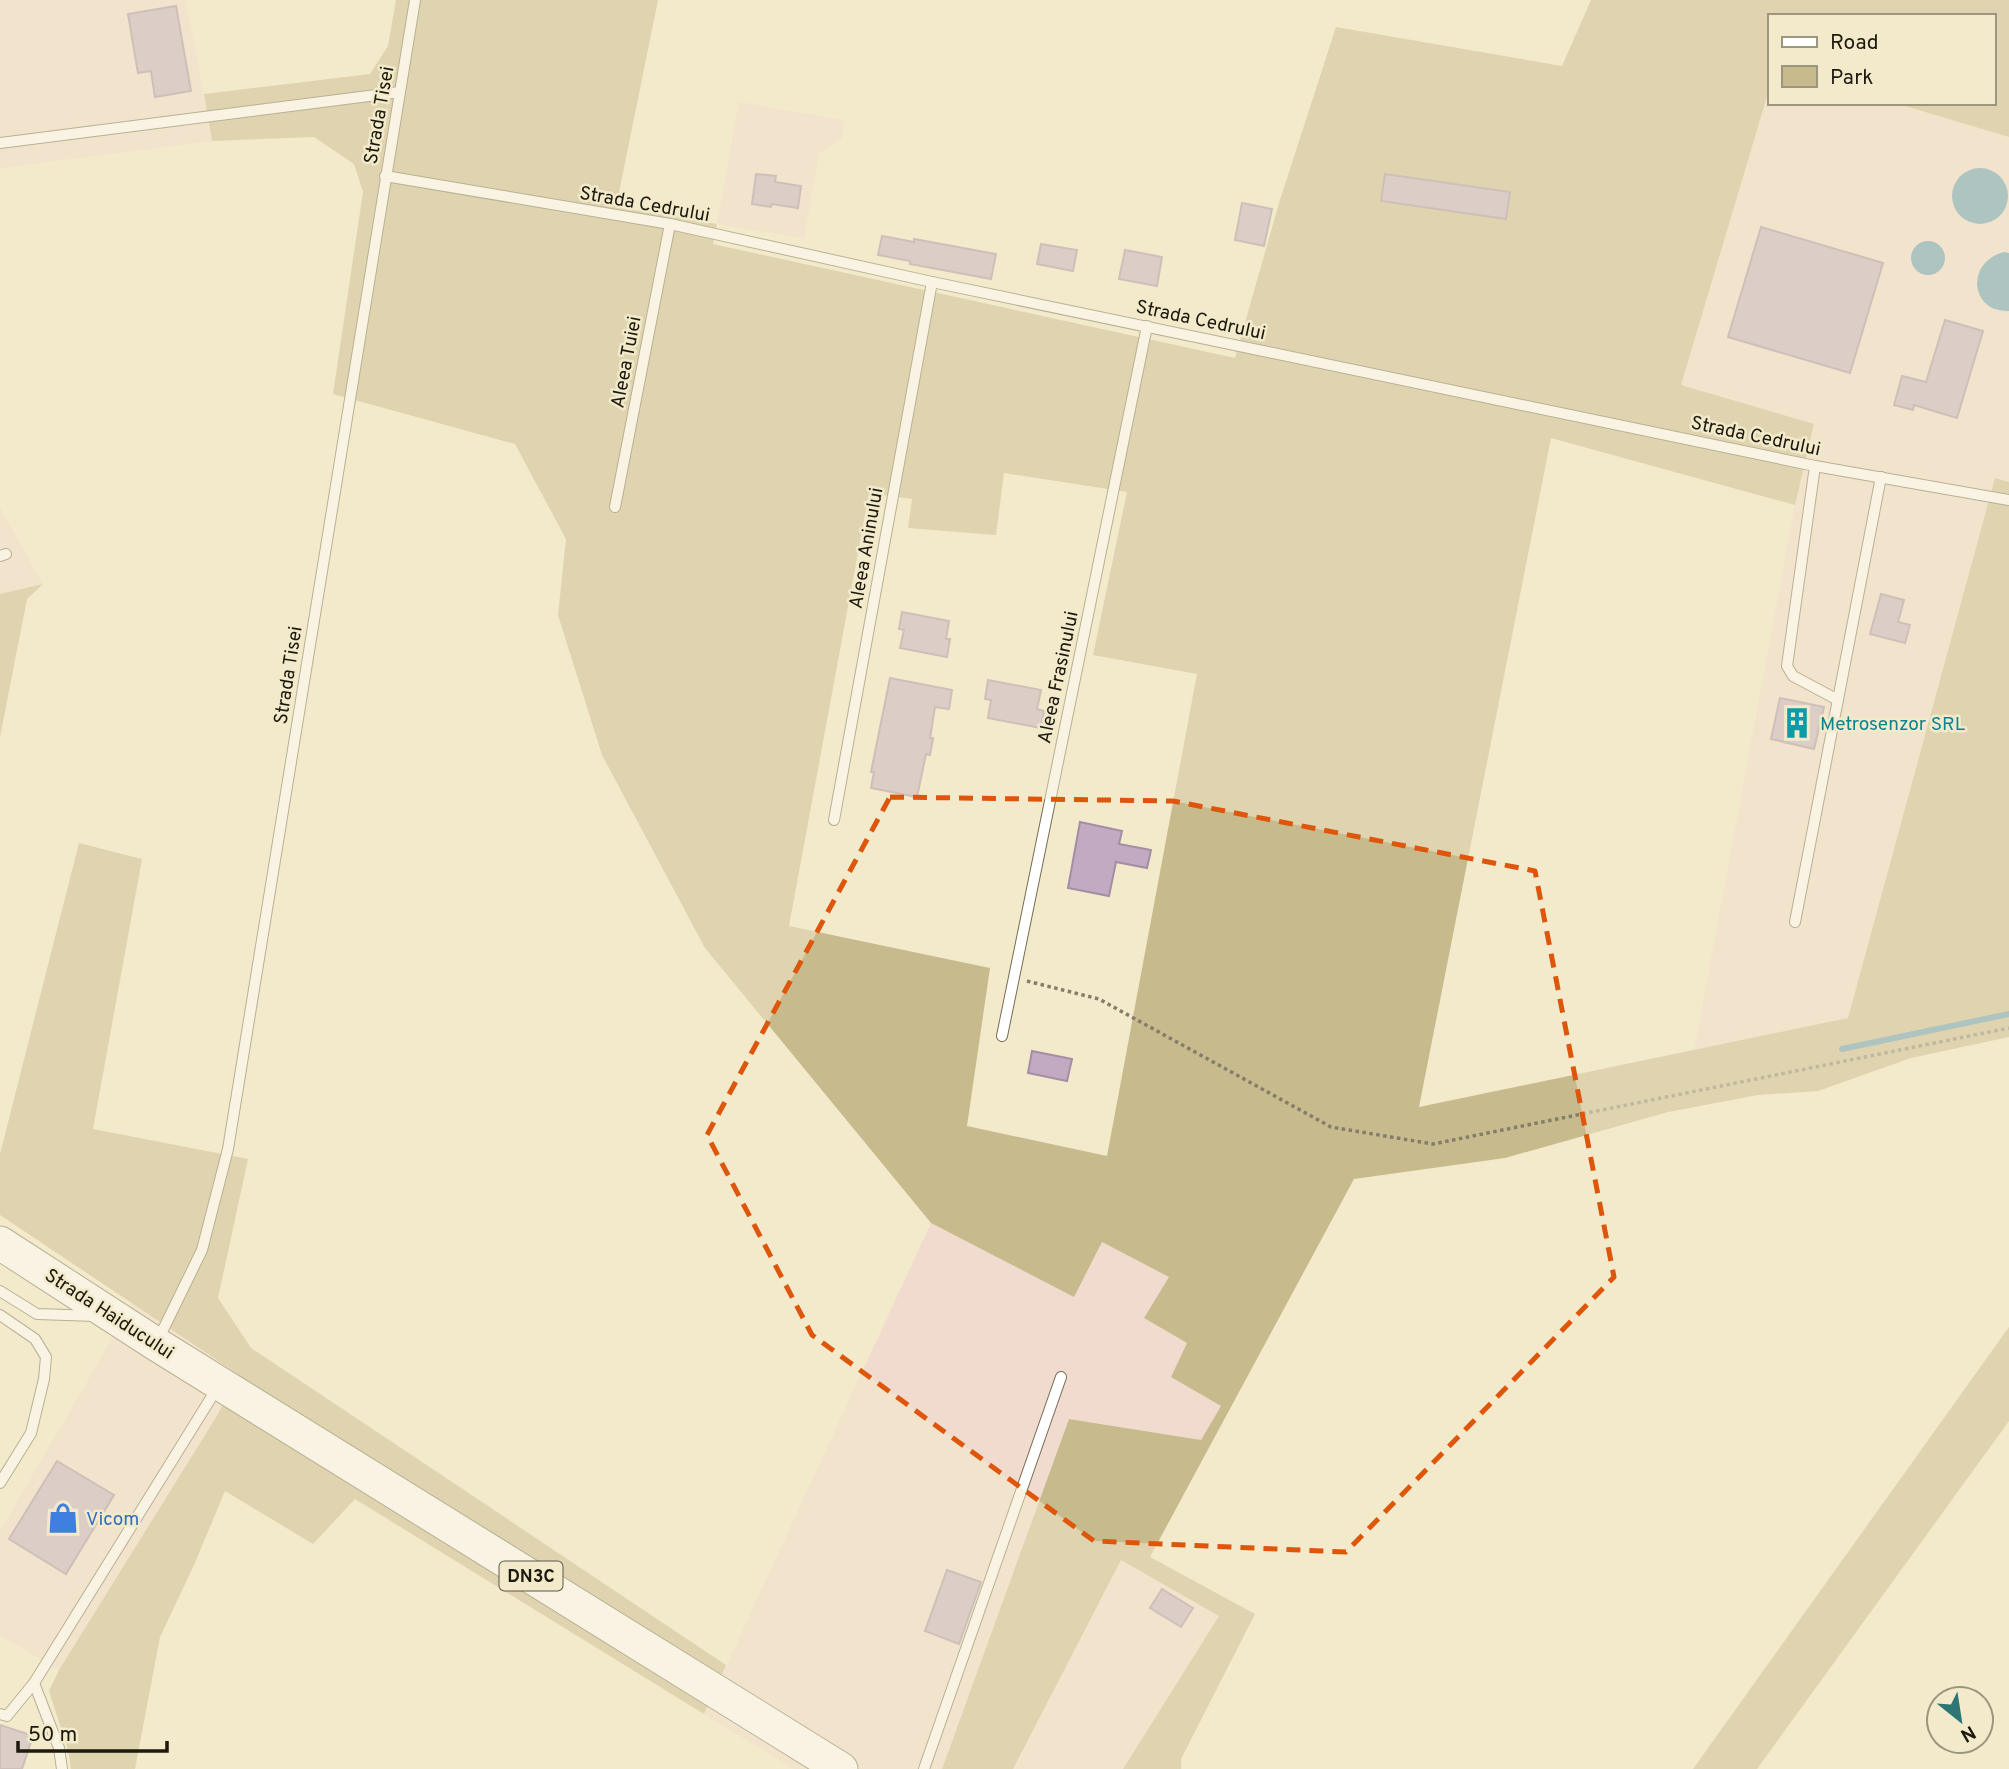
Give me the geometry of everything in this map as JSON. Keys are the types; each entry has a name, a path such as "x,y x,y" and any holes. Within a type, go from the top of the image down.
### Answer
{"main road":[{"name":"Strada Haiducului","path":"0,1243 220,1383"},
{"name":"DN3C","path":"220,1383 841,1769"}],"lane":[{"name":"Strada Tisei","path":"156,1344 202,1250 228,1149 415,0"},
{"path":"0,143 400,92"},
{"name":"Strada Cedrului","path":"385,176 670,224 932,282 1815,466 2009,500"},
{"name":"Aleea Tuiei","path":"615,507 670,224"},
{"name":"Aleea Aninului","path":"834,820 932,282"},
{"name":"Aleea Frasinului","path":"1002,1036 1147,326"},
{"path":"1815,466 1787,666 1793,676 1838,700"},
{"path":"1795,922 1881,477"},
{"path":"0,1291 37,1314 115,1317"},
{"path":"0,1315 35,1339 46,1357 44,1379 31,1433 0,1483"},
{"path":"924,1769 1061,1377"},
{"path":"0,1713 7,1716 34,1683 220,1383"},
{"path":"34,1683 59,1748 62,1769"}],"path":[{"path":"1014,978 1099,999 1331,1127 1433,1144 2009,1028"}],"highlighted area":[{"path":"890,797 1173,801 1535,871 1614,1277 1346,1552 1094,1541 812,1335 707,1135"}],"shaded area":[{"path":"0,0 186,0 212,141 0,168"},
{"path":"1768,93 1768,105 1902,105 2009,137 2009,482 1995,479 1848,1018 1694,1051 1795,505 1814,425 1681,385"},
{"path":"739,102 845,120 842,138 819,153 804,238 717,224"},
{"path":"0,508 43,584 0,594"},
{"path":"931,1223 1074,1296 1102,1242 1170,1277 1187,1343 1172,1377 1221,1406 1202,1440 1069,1419 942,1769 794,1769 704,1714"},
{"path":"133,1303 238,1373 218,1413 59,1670 0,1635 0,1531"},
{"path":"1121,1559 1219,1616 1123,1769 1013,1769"}],"green space":[{"path":"396,0 658,0 616,207 717,224 713,244 1235,358 1279,203 1336,27 1562,66 1591,0 2009,0 2009,137 1902,105 1995,105 1995,14 1768,14 1768,93 1681,385 1814,424 1795,505 1551,438 1419,1107 1848,1018 1995,478 2009,482 2009,1037 1911,1058 1818,1091 1758,1095 1668,1112 1505,1158 1354,1179 1150,1557 1255,1614 1181,1759 1181,1769 1123,1769 1219,1616 1121,1560 1013,1769 942,1769 1069,1419 1201,1440 1221,1406 1171,1377 1187,1343 1144,1318 1169,1277 1102,1242 1074,1297 931,1223 705,948 602,755 558,615 566,539 515,444 333,394 363,192 354,164 314,137 212,141 204,94 370,74 388,46","holes":["1004,473 1127,492 1093,655 1197,674 1107,1156 967,1126 990,968 789,926 869,493 912,499 908,528 996,535"]},
{"path":"43,584 27,599 0,737 0,594"},
{"path":"79,843 142,859 93,1129 248,1159 218,1298 251,1348 726,1665 704,1714 355,1499 313,1544 225,1491 160,1637 135,1769 71,1769 68,1750 49,1691 59,1670 218,1414 238,1374 0,1215 0,1154"},
{"path":"2009,1327 2009,1421 1757,1769 1693,1769"}],"water":[{"path":"1974,168 1986,168 1996,172 2004,180 2008,196 2004,212 1996,220 1986,224 1974,224 1964,220 1956,212 1952,202 1952,190 1956,180 1964,172"},
{"path":"1928,241 1940,246 1945,258 1940,270 1928,275 1916,270 1911,258 1916,246"},
{"path":"2009,253 2009,311 1986,304 1977,286 1983,266 1991,257"}],"building":[{"path":"176,6 191,91 155,97 151,71 138,73 128,14"},
{"path":"756,174 776,176 775,182 801,186 798,208 752,204"},
{"path":"1385,174 1510,192 1506,219 1381,201"},
{"path":"1242,203 1272,209 1264,246 1235,240"},
{"path":"1761,227 1883,263 1850,373 1728,337"},
{"path":"882,236 996,254 991,279 910,264 910,261 878,255"},
{"path":"1041,244 1077,250 1073,271 1037,264"},
{"path":"1125,250 1162,257 1157,286 1119,279"},
{"path":"1945,320 1983,331 1957,418 1914,405 1913,410 1894,405 1902,376 1926,382"},
{"path":"1881,594 1904,600 1898,622 1910,625 1905,643 1870,634"},
{"path":"902,612 949,621 947,657 900,648 904,630 899,629"},
{"path":"890,678 952,690 949,709 935,707 930,755 926,754 917,797 871,788 874,772 871,772"},
{"path":"988,680 1041,690 1037,709 1044,711 1041,728 988,718 991,700 985,699"},
{"name":"Metrosenzor SRL","path":"1780,698 1824,707 1814,749 1771,739"},
{"path":"1080,822 1122,831 1119,844 1151,850 1147,868 1116,862 1109,896 1068,888"},
{"path":"1032,1051 1072,1059 1067,1081 1028,1073"},
{"path":"57,1461 114,1495 66,1574 9,1539"},
{"path":"947,1570 981,1582 959,1644 925,1631"},
{"path":"1162,1589 1193,1608 1181,1627 1150,1608"},
{"path":"0,1725 33,1736 22,1769 0,1769"}],"waterway":[{"path":"1842,1049 2009,1014"}],"place":[{"name":"Metrosenzor SRL","path":"1797,723"},
{"name":"Vicom","path":"63,1518"}]}
